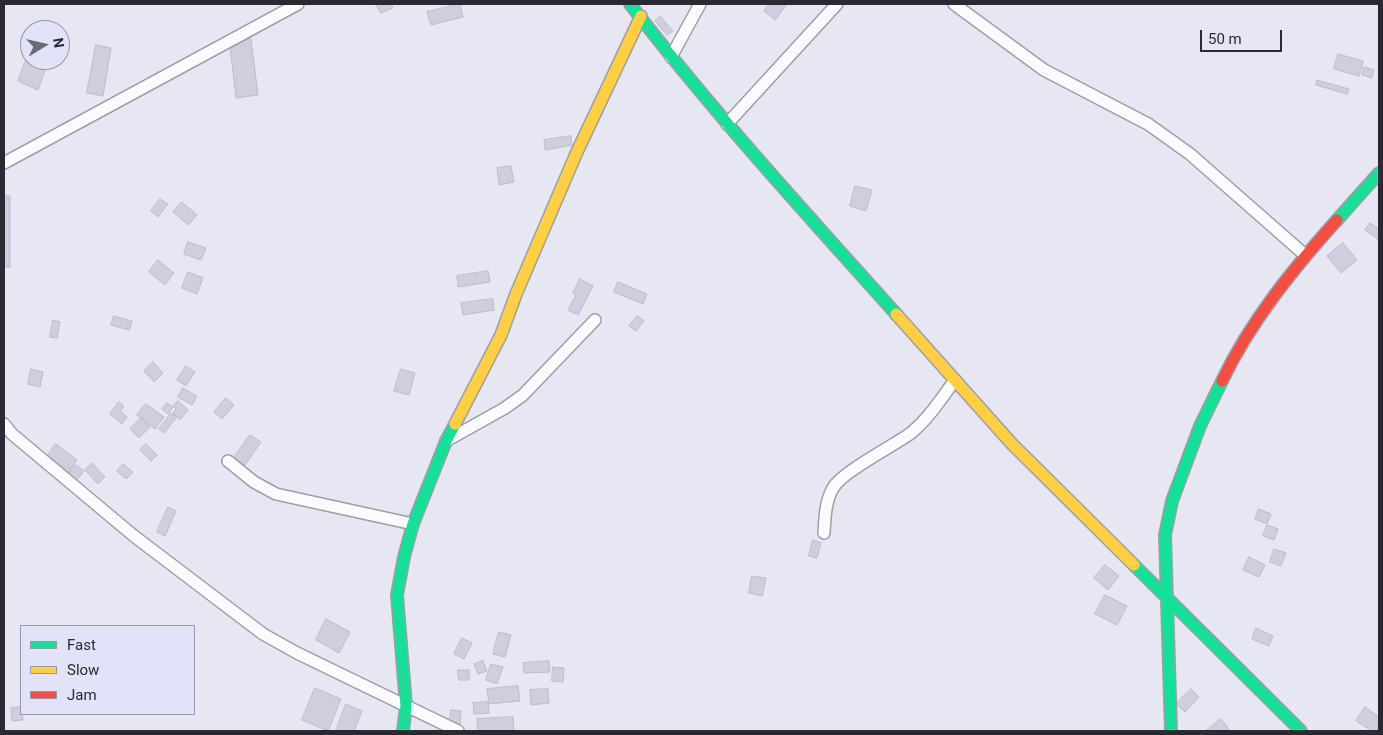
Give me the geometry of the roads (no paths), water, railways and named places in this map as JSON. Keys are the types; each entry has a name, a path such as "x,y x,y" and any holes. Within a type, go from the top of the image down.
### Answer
{"street":[{"path":"4,163 298,4"},
{"path":"630,4 727,124 1012,444 1302,731"},
{"path":"671,57 700,4"},
{"path":"727,124 837,4"},
{"path":"954,4 1044,70 1148,124 1190,154 1305,256"},
{"path":"403,731 406,706 397,595 413,524 446,441 501,335 516,294 576,154 641,16"},
{"path":"1171,731 1166,535 1172,501 1200,426 1232,360 1254,325 1305,256 1379,173"},
{"path":"446,441 523,396 595,320"},
{"path":"824,533 825,507 833,487 845,476 922,423 955,380"},
{"path":"4,424 12,434 134,536 263,634 297,653 458,731"},
{"path":"228,460 254,482 276,494 413,524"}]}
